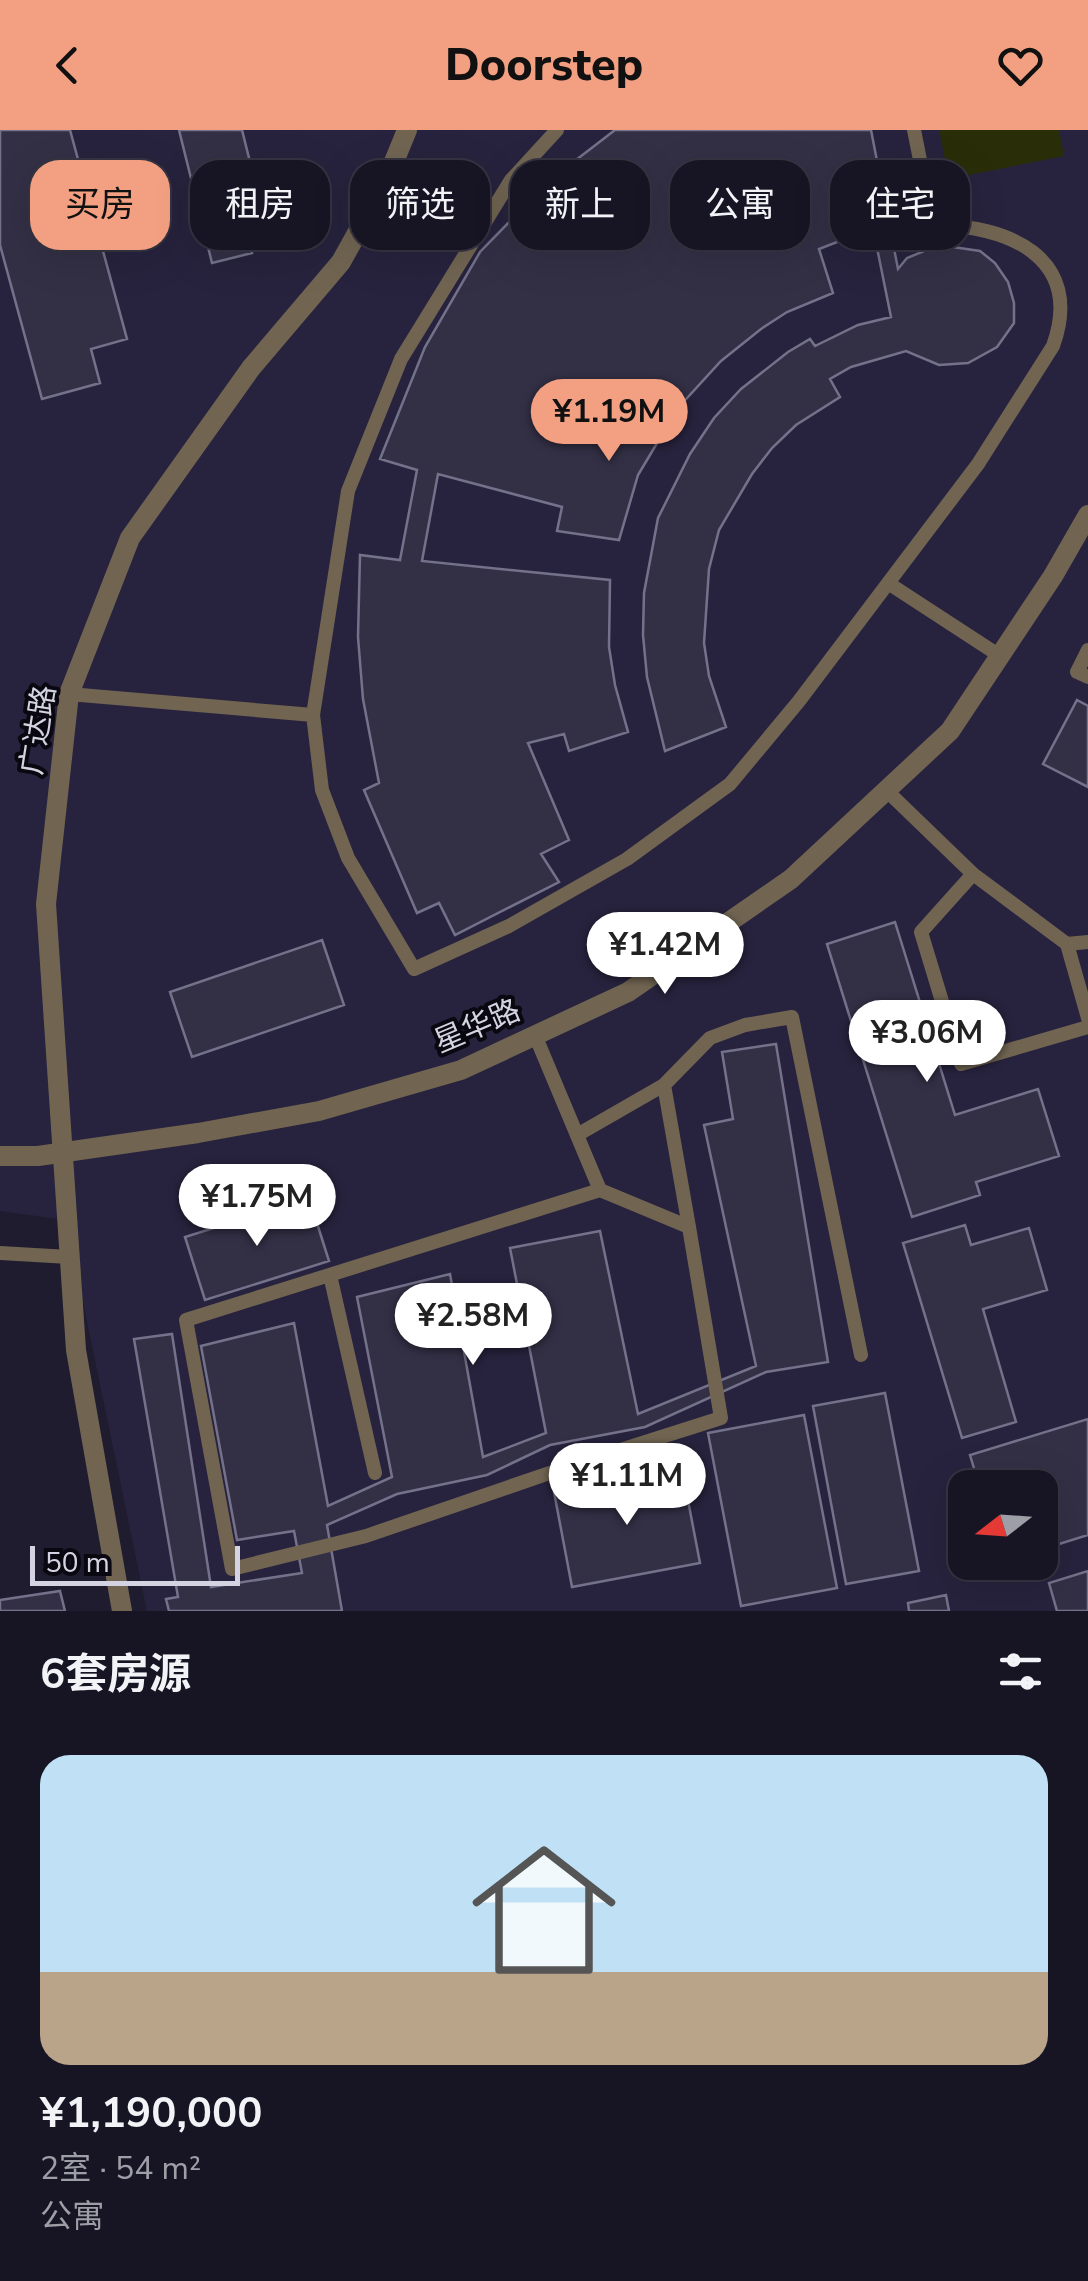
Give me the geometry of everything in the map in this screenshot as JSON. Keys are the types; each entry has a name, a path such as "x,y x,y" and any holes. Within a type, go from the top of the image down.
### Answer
{"street":[{"name":"广达路","path":"122,1611 76,1350 46,904 69,694 130,538 251,368 341,262 387,180 407,130"},
{"name":"星华路","path":"0,1156 38,1156 319,1111 460,1070 628,992 791,879 950,731 1088,516"}],"lane":[{"path":"557,130 510,180 401,358 348,490 313,715 322,790 348,858 414,969 509,926 628,859 730,784 800,702 978,464 1053,346 1061,318 1058,286 1035,254 1008,236 971,225 934,225 914,130"},
{"path":"888,583 1000,656"},
{"path":"1088,650 1077,672 1088,677"},
{"path":"69,694 313,715"},
{"path":"886,790 973,874 1068,944 1088,1018"},
{"path":"973,874 921,932 961,1064 1088,1027"},
{"path":"1068,944 1088,942"},
{"path":"577,1135 664,1085 710,1038 744,1025 792,1017 860,1355"},
{"path":"535,1035 600,1190"},
{"path":"664,1085 689,1227 721,1418 366,1536 232,1569 186,1320 600,1190 689,1227"},
{"path":"0,1253 69,1257"},
{"path":"330,1275 375,1472"}],"shaded area":[{"path":"0,130 1088,130 1088,1611 147,1611 66,1220 0,1211"}],"green space":[{"path":"939,130 1059,130 1064,156 970,175 970,160 945,160"}],"building":[{"path":"0,130 70,130 78,160 30,160 30,250 103,250 127,339 91,349 100,383 42,399 0,245"},
{"path":"179,130 242,130 250,160 190,160 190,174"},
{"path":"615,130 871,130 877,160 830,160 830,245 819,249 833,293 787,312 761,329 721,361 678,408 638,475 619,540 557,531 562,507 438,474 422,561 610,580 609,647 628,732 569,751 564,734 528,743 569,840 541,854 559,882 455,935 439,903 417,913 364,790 379,783 363,699 358,637 360,555 400,560 417,470 380,459 425,347 480,252 490,250 490,242 510,221 510,250 650,250 650,160 576,160"},
{"path":"209,250 251,250 252,253 212,263"},
{"path":"877,250 894,250 898,269 907,258 927,250 980,251 995,263 1008,282 1014,303 1014,323 997,347 968,363 939,365 906,351 851,367 830,379 840,397 796,425 772,448 719,530 709,569 704,643 709,676 726,727 665,751 647,677 644,593 658,518 690,454 714,418 741,389 788,352 810,339 815,346 858,325 891,317"},
{"path":"1077,700 1088,706 1088,787 1043,764"},
{"path":"895,922 955,1115 1038,1089 1059,1156 976,1182 980,1195 912,1217 827,944"},
{"path":"322,940 344,1005 192,1057 170,992"},
{"path":"776,1044 828,1362 766,1372 645,1427 550,1445 487,1475 397,1494 327,1525 342,1611 169,1611 166,1599 178,1597 134,1339 172,1334 211,1587 302,1573 294,1531 237,1540 201,1346 294,1323 328,1506 392,1477 357,1297 450,1274 483,1457 546,1433 510,1248 600,1231 638,1414 756,1366 704,1125 733,1119 722,1052"},
{"path":"309,1198 329,1261 205,1300 185,1237"},
{"path":"965,1225 971,1245 1029,1228 1047,1290 983,1309 1016,1422 962,1438 903,1243"},
{"path":"885,1393 919,1571 846,1584 813,1406"},
{"path":"804,1415 837,1588 741,1606 708,1433"},
{"path":"1088,1419 1088,1535 1058,1544 1058,1470 975,1470 970,1455"},
{"path":"682,1469 700,1563 572,1587 554,1492"},
{"path":"1088,1571 1088,1611 1057,1611 1049,1583"},
{"path":"60,1591 65,1611 0,1611 0,1600"},
{"path":"946,1595 949,1611 909,1611 908,1603"}]}
